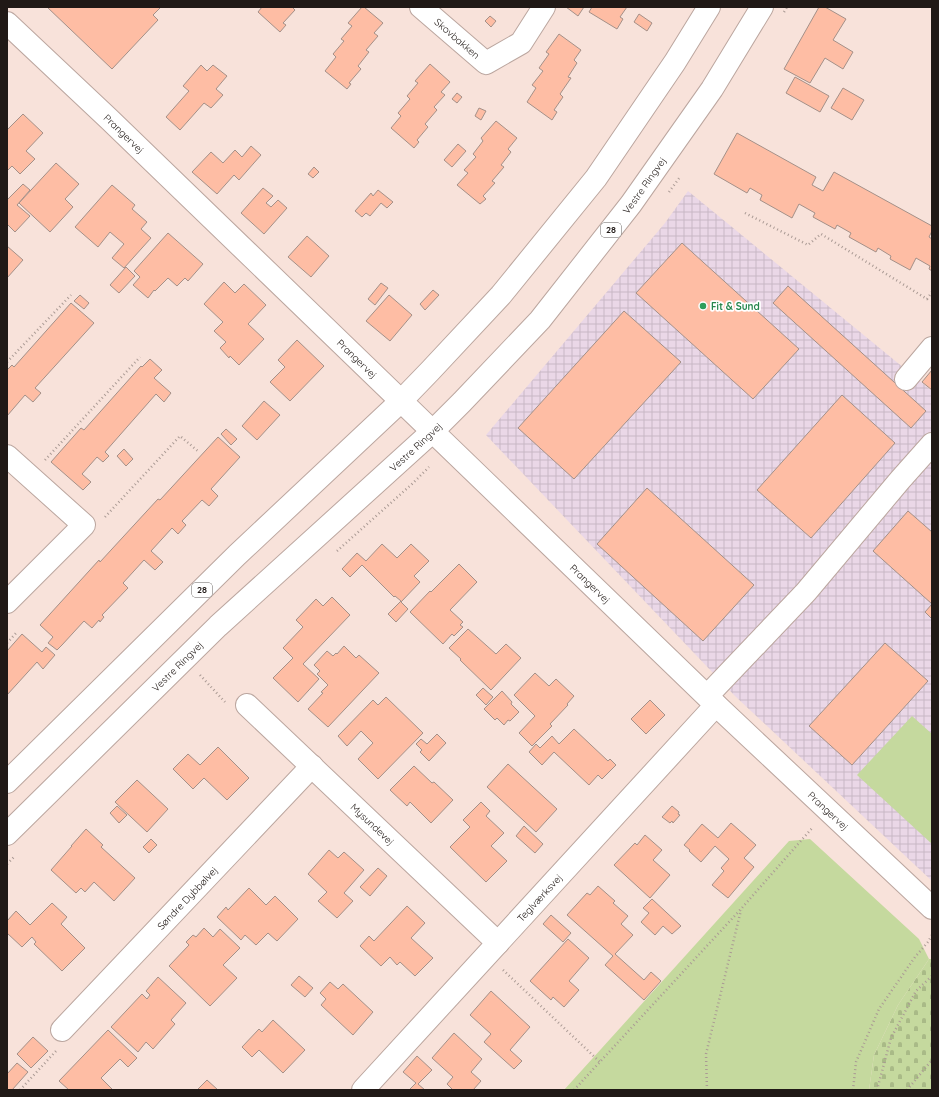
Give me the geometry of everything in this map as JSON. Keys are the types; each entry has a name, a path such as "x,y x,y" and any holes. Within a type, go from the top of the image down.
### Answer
{"street":[{"name":"Skovbakken","path":"420,7 486,63 521,43 544,7"},
{"name":"28","path":"7,782 237,555 401,401 501,295 596,178 675,62 709,7"},
{"name":"Vestre Ringvej","path":"7,834 218,626 433,431 540,320 631,204 712,89 762,7"},
{"name":"Prangervej","path":"7,23 109,119 712,700 932,908"},
{"path":"906,379 932,348"},
{"path":"712,700 932,444"},
{"path":"7,456 84,525 7,602"},
{"name":"Teglværksvej","path":"362,1090 493,949 712,700"},
{"name":"Mysundevej","path":"247,704 312,766 493,949"},
{"name":"Søndre Dybbølvej","path":"62,1030 312,766"}],"path":[{"path":"746,213 808,245 821,234 927,299 932,292"},
{"path":"7,362 70,295"},
{"path":"30,476 140,357"},
{"path":"84,525 92,531 180,436 199,452"},
{"path":"335,553 419,478"},
{"path":"7,643 17,632"},
{"path":"199,674 234,710 247,704"},
{"path":"574,1090 741,909 828,810"},
{"path":"7,864 18,853"},
{"path":"707,1090 706,1054 741,909"},
{"path":"853,1090 856,1062 879,1008 915,957 928,942 932,934"},
{"path":"493,949 600,1062"},
{"path":"877,1090 891,1038 916,991 932,976"},
{"path":"20,1090 69,1037 62,1030"},
{"path":"907,1090 932,1060"}],"shaded area":[{"path":"688,191 932,391 932,881 735,696 486,435 665,223"}],"green space":[{"path":"912,716 932,734 932,844 857,775"},
{"path":"810,839 919,939 929,959 898,1005 874,1055 869,1090 564,1090 789,841"},
{"path":"929,959 932,959 932,1090 869,1090 874,1055 898,1005"}],"building":[{"path":"47,7 161,7 153,15 158,20 112,69"},
{"path":"262,7 292,7 295,10 283,23 286,25 280,32 258,12"},
{"path":"362,7 364,7 383,23 374,33 378,36 366,50 369,52 358,66 361,69 349,83 351,84 347,89 325,71 336,57 333,54 344,41 341,39 352,26 348,23"},
{"path":"566,7 584,7 578,16"},
{"path":"592,7 627,7 620,17 623,19 617,29 589,12"},
{"path":"819,7 825,7 846,19 833,40 853,52 843,69 825,58 810,83 784,69"},
{"path":"639,14 652,23 647,31 634,22"},
{"path":"490,16 496,21 491,27 485,21"},
{"path":"559,34 581,50 574,60 577,63 568,77 571,78 560,94 563,97 554,110 557,112 552,120 527,102 536,88 532,85 543,71 539,68 549,54 546,52"},
{"path":"430,64 450,82 441,92 445,95 434,107 437,110 425,124 428,127 417,140 419,142 414,148 391,128 401,116 398,113 410,99 407,96 418,83 415,81"},
{"path":"201,65 207,71 213,65 227,76 216,89 223,95 211,108 204,103 180,130 166,117 189,91 183,86"},
{"path":"795,77 829,96 820,112 786,93"},
{"path":"843,88 864,100 852,120 831,108"},
{"path":"457,93 462,97 457,103 452,99"},
{"path":"479,108 486,111 481,120 475,116"},
{"path":"23,114 43,133 26,151 35,159 20,174 12,166 7,171 7,130"},
{"path":"496,121 517,138 508,149 511,152 501,165 504,167 492,181 495,183 483,196 486,199 480,204 457,185 468,173 464,170 476,157 473,154 483,141 481,138"},
{"path":"737,133 816,177 812,185 823,191 834,172 932,226 932,231 929,237 932,239 932,271 929,269 930,266 916,258 910,270 890,259 891,256 878,248 876,252 849,237 851,233 837,225 835,229 813,217 815,213 799,204 792,218 760,200 762,195 750,188 747,193 714,174"},
{"path":"458,144 466,151 452,167 444,160"},
{"path":"251,146 261,155 239,180 234,175 217,194 192,172 211,152 223,163 235,150 242,157"},
{"path":"56,163 79,184 65,199 73,207 50,232 19,203"},
{"path":"314,167 319,172 313,178 308,174"},
{"path":"23,184 30,190 17,205 30,216 15,232 7,224 7,200"},
{"path":"112,185 135,205 132,209 147,222 141,229 151,238 124,268 112,258 124,244 110,232 98,247 75,227"},
{"path":"263,188 273,196 266,203 271,207 278,200 287,208 264,234 241,213"},
{"path":"378,190 393,202 387,208 381,203 370,216 366,213 362,217 355,211 371,193 373,196"},
{"path":"168,233 203,264 188,281 185,278 177,286 168,278 155,291 154,290 148,298 133,285 140,277 134,271"},
{"path":"307,236 329,256 311,277 288,257"},
{"path":"682,243 799,349 753,399 636,293"},
{"path":"7,246 23,260 7,278"},
{"path":"126,267 135,276 119,293 110,285"},
{"path":"224,282 235,293 244,284 266,305 248,324 264,339 239,365 230,356 229,358 220,348 226,342 214,331 223,322 204,304"},
{"path":"381,283 388,288 375,305 368,299"},
{"path":"788,286 926,411 911,428 773,303"},
{"path":"433,290 439,295 425,310 420,304"},
{"path":"80,295 89,303 84,309 74,301"},
{"path":"389,295 412,315 390,341 366,321"},
{"path":"71,303 94,323 35,388 41,393 33,402 25,395 7,416 7,370 12,365 14,367"},
{"path":"624,311 681,362 574,479 518,428"},
{"path":"297,340 324,366 290,401 270,382 285,367 278,360"},
{"path":"150,359 162,370 154,378 171,393 164,402 156,394 105,452 109,456 103,462 97,457 82,474 91,482 83,490 51,462 81,428 84,430 141,366 142,367"},
{"path":"932,370 932,390 922,382"},
{"path":"842,395 895,443 811,538 757,490"},
{"path":"264,401 280,415 257,440 242,426"},
{"path":"226,429 237,439 231,445 221,434"},
{"path":"218,437 240,457 211,489 218,496 209,506 202,500 182,521 186,525 178,534 172,528 151,551 163,562 155,570 144,560 123,583 128,588 102,615 104,617 100,622 99,620 92,628 84,621 57,650 48,643 53,637 40,625 99,560 100,562"},
{"path":"124,449 133,459 126,466 117,456"},
{"path":"647,488 754,585 703,641 597,544"},
{"path":"908,511 932,532 932,604 873,551"},
{"path":"382,544 397,558 411,544 429,561 414,576 420,582 401,602 408,609 396,622 388,614 401,601 395,596 394,597 362,565 350,577 342,569 357,553 366,561"},
{"path":"459,564 477,582 450,610 463,622 460,625 463,627 454,636 452,634 443,644 410,612"},
{"path":"332,597 350,615 303,664 319,679 298,702 273,678 293,658 283,648 303,627 296,620 316,599 323,606"},
{"path":"932,604 932,619 925,612"},
{"path":"468,629 496,654 506,644 521,658 491,690 449,648"},
{"path":"22,634 42,652 46,647 55,655 43,669 37,662 7,695 7,651"},
{"path":"885,643 928,681 852,765 809,726"},
{"path":"344,646 356,658 359,655 379,673 328,727 308,709 323,693 321,692 328,685 317,674 320,671 314,665 327,651 333,656 336,653 337,654"},
{"path":"535,673 549,686 556,679 574,696 567,704 568,705 550,724 552,726 532,746 519,733 535,716 514,695"},
{"path":"483,688 493,697 486,705 476,695"},
{"path":"502,691 519,712 504,725 497,718 495,720 484,709"},
{"path":"386,697 423,733 378,779 358,759 373,743 361,731 347,746 338,736 373,700 378,705"},
{"path":"650,700 665,715 646,734 631,719"},
{"path":"574,729 608,761 610,759 616,765 602,779 598,775 589,785 554,752 542,765 529,752 536,744 540,748 552,736 559,744"},
{"path":"437,734 446,743 429,761 420,752 422,750 416,744 421,739 427,744"},
{"path":"218,747 249,778 227,800 204,778 193,789 173,769 188,754 200,765"},
{"path":"508,764 557,809 536,832 487,787"},
{"path":"414,766 453,800 431,823 410,802 407,806 390,790"},
{"path":"137,780 168,809 147,832 115,802"},
{"path":"481,802 490,811 486,816 504,833 491,846 507,861 486,882 450,847 470,827 463,820"},
{"path":"117,806 127,815 119,823 110,813"},
{"path":"672,806 679,812 678,814 680,815 673,823 672,821 670,823 662,817"},
{"path":"731,823 756,845 744,858 754,867 728,898 712,885 724,871 721,868 729,859 715,846 701,862 684,845 702,824 718,838"},
{"path":"524,826 543,844 535,853 516,836"},
{"path":"86,829 103,845 101,847 135,878 114,901 94,882 85,892 81,888 76,893 51,870"},
{"path":"645,835 662,850 653,860 670,875 650,898 614,865 635,843 637,845"},
{"path":"151,839 157,845 149,853 143,847"},
{"path":"329,850 338,858 344,852 364,870 344,893 353,901 337,918 318,901 327,892 308,874"},
{"path":"378,868 387,876 370,896 360,887"},
{"path":"598,886 615,901 613,903 628,916 621,924 633,935 615,954 644,980 651,972 661,981 644,1000 605,965 613,956 567,915 587,893 590,895"},
{"path":"249,888 266,905 275,896 298,919 277,941 268,933 256,945 245,935 241,940 217,917 226,907 228,910"},
{"path":"652,899 681,926 672,934 663,926 655,935 641,922 649,913 643,908"},
{"path":"52,903 67,917 61,924 85,948 62,971 34,944 36,942 32,937 22,947 7,933 7,921 16,911 30,925"},
{"path":"407,906 425,923 411,938 433,958 415,976 400,962 397,965 390,957 381,966 360,946 369,936 374,941"},
{"path":"551,915 571,933 563,942 543,924"},
{"path":"204,928 213,937 220,929 240,948 223,965 237,978 210,1006 169,966 189,945 186,942 193,935 196,937"},
{"path":"568,939 589,958 569,981 579,990 564,1007 553,997 551,1000 530,981"},
{"path":"299,976 313,988 305,997 291,985"},
{"path":"158,977 186,1003 171,1020 175,1024 153,1049 146,1042 138,1052 111,1027 142,994 147,999 150,995 146,991"},
{"path":"330,982 338,989 343,984 373,1012 353,1035 321,1005 326,999 320,993"},
{"path":"491,991 530,1027 510,1050 522,1061 514,1069 484,1042 491,1034 470,1015"},
{"path":"273,1020 305,1050 283,1073 259,1050 252,1057 242,1047 259,1029 262,1032"},
{"path":"108,1030 137,1058 128,1067 120,1059 101,1078 113,1090 69,1090 59,1081"},
{"path":"454,1033 482,1059 471,1072 481,1081 473,1090 453,1090 447,1084 453,1077 432,1058"},
{"path":"33,1037 48,1051 31,1068 17,1054"},
{"path":"417,1056 432,1070 418,1084 425,1090 409,1090 416,1083 403,1072"},
{"path":"17,1063 28,1072 12,1090 7,1090 7,1074"},
{"path":"207,1080 218,1090 197,1090"}],"place":[{"name":"Fit & Sund","path":"703,306"}]}
